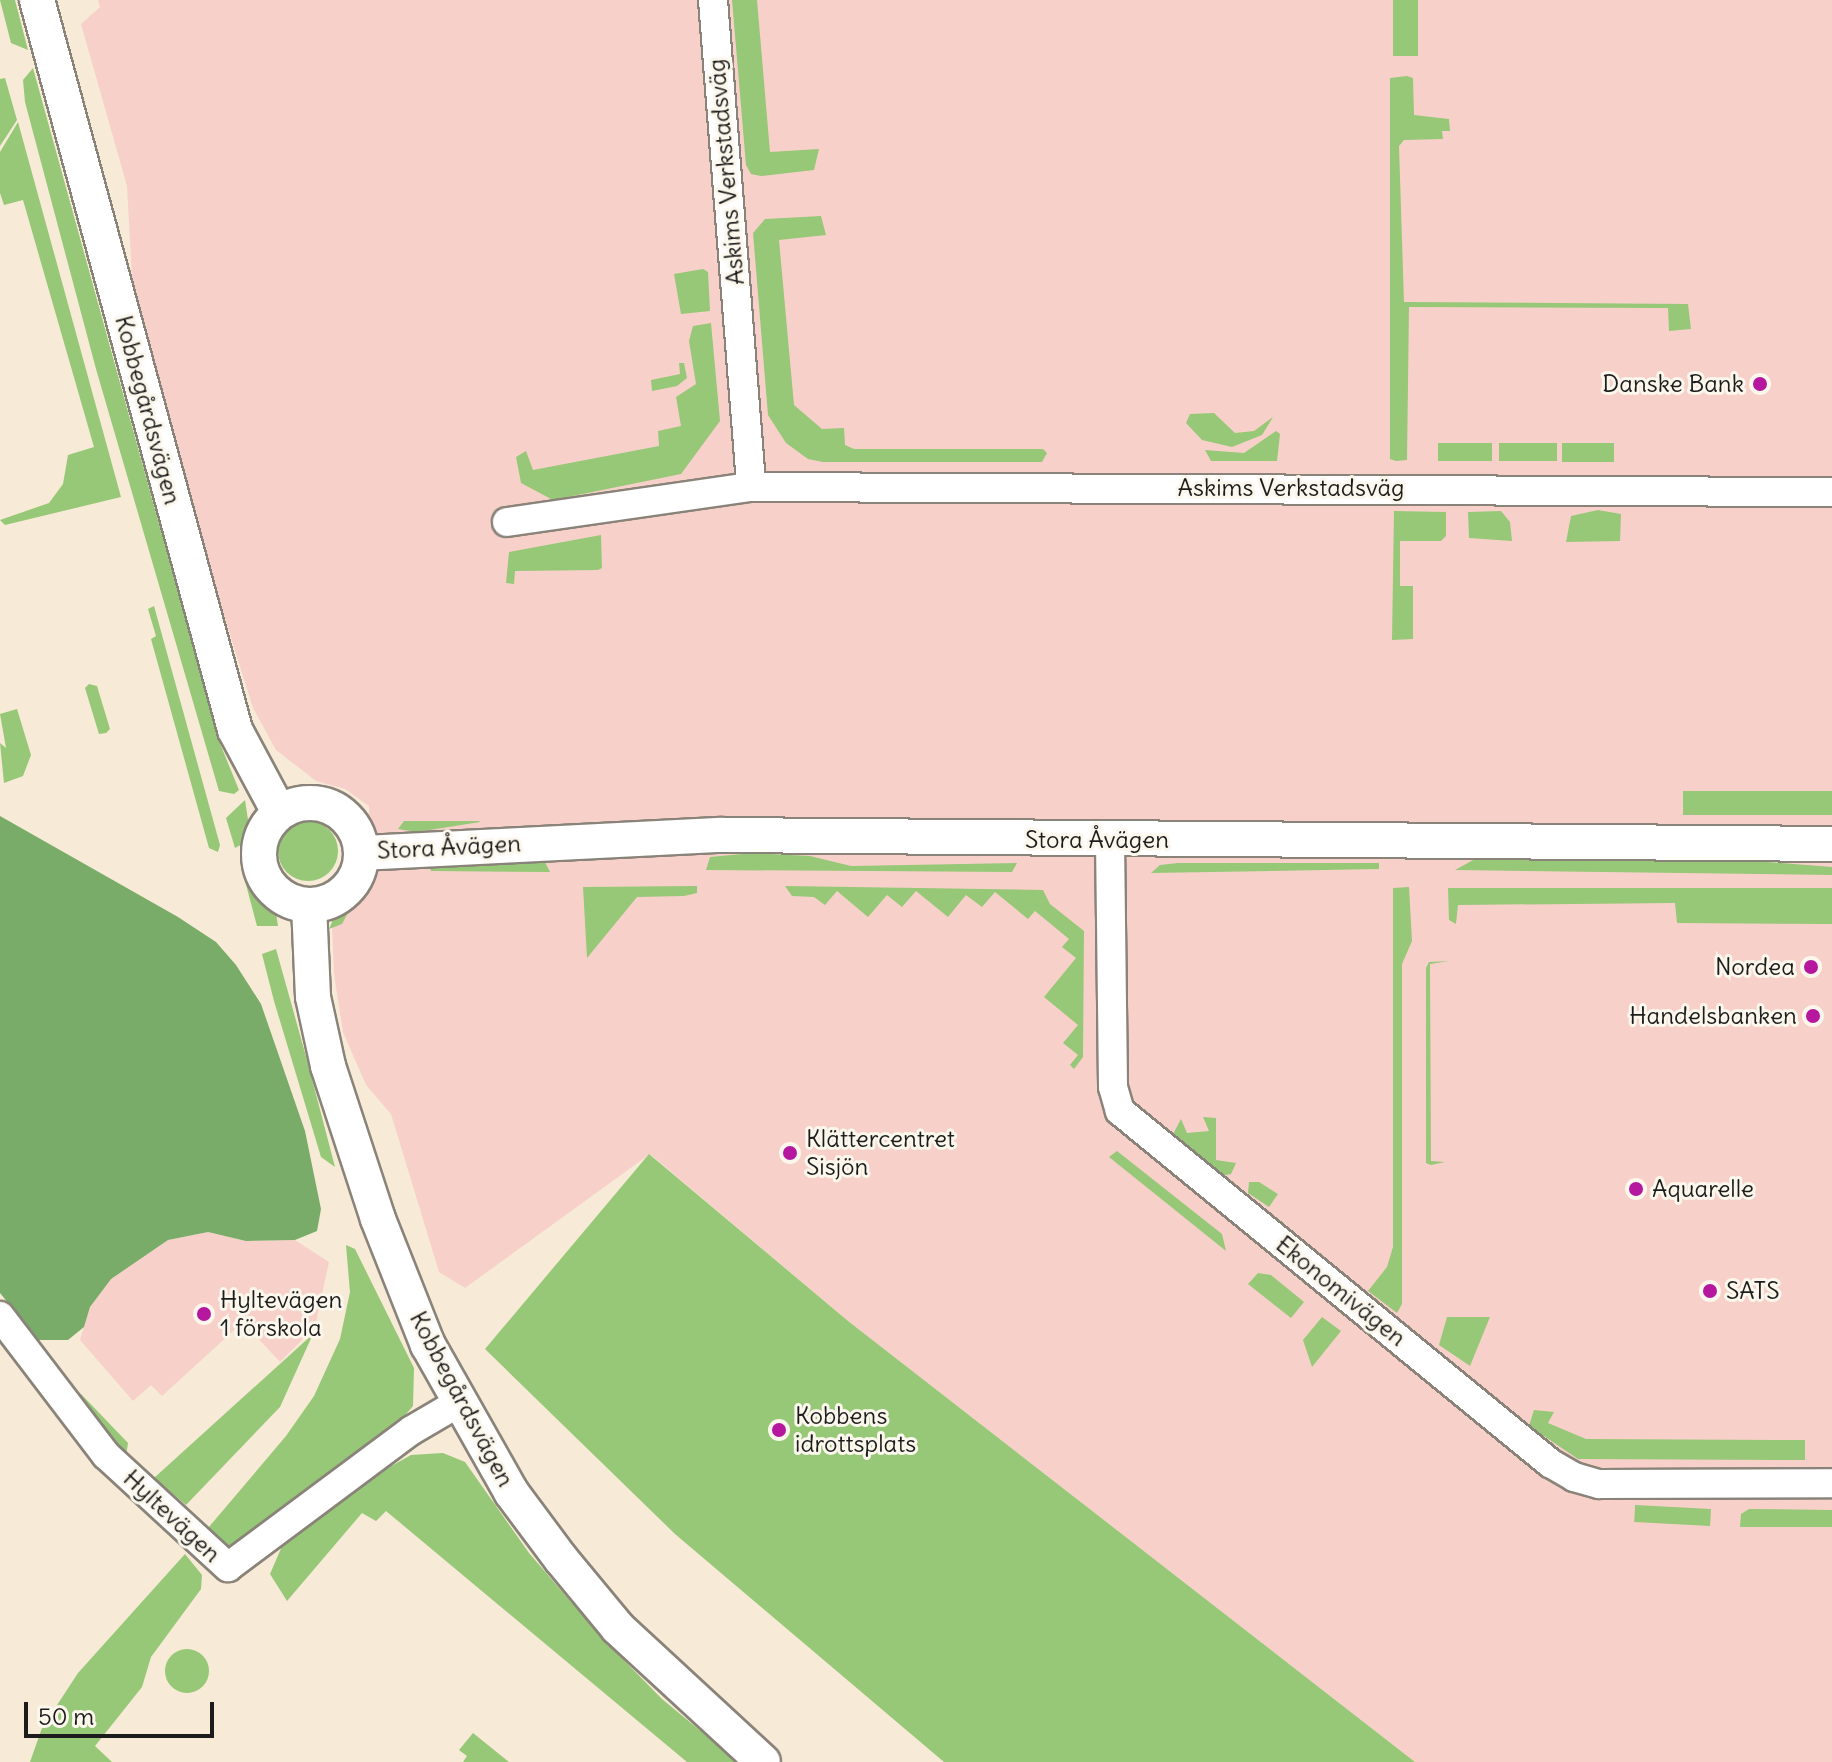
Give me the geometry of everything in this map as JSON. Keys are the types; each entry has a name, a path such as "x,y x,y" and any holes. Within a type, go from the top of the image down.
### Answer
{"street":[{"name":"Kobbegårdsvägen","path":"37,0 235,730 279,812"},
{"name":"Askims Verkstadsväg","path":"713,0 751,487"},
{"name":"Askims Verkstadsväg","path":"507,522 751,487 1832,492"},
{"path":"310,802 340,812 351,823 362,853 347,890 329,902 309,905 282,897 259,863 262,835 279,812 310,802"},
{"name":"Stora Åvägen","path":"362,853 706,835 1110,840 1634,838 1832,844"},
{"name":"Ekonomivägen","path":"1110,840 1113,1087 1120,1111 1550,1463 1574,1477 1599,1484 1832,1483"},
{"name":"Kobbegårdsvägen","path":"309,905 311,984 328,1066 408,1297 460,1402 511,1492 618,1628 763,1762"},
{"name":"Hyltevägen","path":"0,1316 106,1455 228,1567 412,1430 460,1402"}],"shaded area":[{"path":"98,0 1832,0 1832,1762 1415,1762 848,1321 650,1154 465,1288 439,1272 391,1114 366,1085 343,1032 334,974 332,924 370,888 369,806 345,789 316,781 276,750 253,708 211,574 132,277 127,186 81,24 100,7"},
{"name":"Hyltevägen 1 förskola","path":"208,1232 246,1241 295,1240 329,1262 315,1327 280,1362 243,1322 162,1396 151,1385 133,1401 80,1340 90,1307 111,1278 168,1240"}],"green space":[{"path":"0,0 15,0 28,50 11,43"},
{"path":"732,0 757,0 770,152 819,149 814,170 761,176 751,174 746,165"},
{"path":"1393,0 1418,0 1418,56 1393,56"},
{"path":"33,68 219,741 239,790 234,794 219,791 96,369 25,102 23,80"},
{"path":"5,78 17,120 0,146 0,79"},
{"path":"1390,78 1413,78 1414,115 1449,119 1450,131 1442,131 1443,139 1404,140 1399,146 1404,302 1688,304 1691,329 1669,331 1668,308 1409,307 1407,460 1396,461 1390,459"},
{"path":"18,122 121,497 5,525 0,520 49,503 63,484 68,455 94,447 23,200 4,205 0,193 0,152"},
{"path":"821,216 826,235 779,240 794,405 822,429 844,428 845,445 854,449 1043,449 1047,453 1042,462 823,462 808,459 786,443 768,415 753,233 765,219"},
{"path":"703,269 708,272 710,311 681,314 674,274"},
{"path":"711,323 720,421 681,474 553,500 521,483 516,457 526,451 533,470 659,446 658,431 681,426 676,397 696,384 689,341 693,326"},
{"path":"679,363 684,363 687,378 677,386 652,391 651,380 680,374"},
{"path":"1214,413 1235,433 1254,431 1273,417 1262,435 1232,447 1202,440 1186,423 1190,414"},
{"path":"1276,431 1280,434 1277,461 1211,461 1205,450 1244,453"},
{"path":"1438,443 1492,443 1492,461 1438,461"},
{"path":"1499,443 1557,443 1557,461 1499,461"},
{"path":"1562,443 1614,443 1614,462 1562,462"},
{"path":"1598,510 1621,514 1620,541 1566,542 1571,516"},
{"path":"1394,511 1446,512 1446,536 1441,541 1400,541 1400,586 1413,586 1413,639 1392,640"},
{"path":"1501,511 1510,522 1512,541 1469,538 1468,512"},
{"path":"601,535 602,568 515,571 514,584 506,583 509,552"},
{"path":"154,606 220,845 218,852 209,848 151,639 156,636 148,609"},
{"path":"89,684 97,686 110,729 106,733 99,734 85,688"},
{"path":"17,709 31,755 23,776 4,783 0,743 6,748 0,714"},
{"path":"1683,791 1832,791 1832,815 1683,815"},
{"path":"245,800 250,833 246,842 235,848 226,818"},
{"path":"0,816 178,917 216,942 236,965 261,1004 305,1131 321,1209 317,1231 295,1240 246,1241 208,1232 168,1240 111,1279 90,1307 84,1327 68,1340 38,1340 0,1293"},
{"path":"308,821 329,830 338,851 329,872 308,881 287,872 278,851 287,830"},
{"path":"404,821 480,822 417,832 398,829"},
{"path":"753,853 810,856 851,866 1017,863 1012,872 706,870 710,857"},
{"path":"1533,853 1730,859 1832,867 1832,875 1455,870 1475,859"},
{"path":"493,860 544,860 550,872 431,871 430,867"},
{"path":"1379,863 1379,869 1151,873 1160,865"},
{"path":"244,877 255,881 275,906 278,926 257,926"},
{"path":"697,886 697,893 684,896 637,897 587,958 583,887"},
{"path":"785,886 1043,890 1050,904 1084,931 1083,1057 1074,1069 1070,1065 1078,1055 1063,1043 1078,1025 1044,997 1076,958 1062,947 1069,939 1035,911 1028,919 995,892 982,907 966,895 948,917 916,891 902,907 887,895 868,917 837,891 825,905 814,897 792,896"},
{"path":"1409,887 1412,941 1402,964 1402,1304 1397,1313 1368,1291 1387,1267 1393,1247 1393,888"},
{"path":"1448,888 1832,888 1832,924 1677,923 1675,903 1458,905 1456,924 1449,920"},
{"path":"359,892 342,924 329,929 339,906"},
{"path":"276,949 335,1167 321,1157 274,1001 262,954"},
{"path":"1449,961 1430,964 1431,1161 1445,1162 1431,1165 1426,1163 1426,968 1429,962"},
{"path":"1203,1117 1216,1118 1216,1160 1236,1163 1231,1174 1221,1176 1172,1136 1181,1119 1187,1133 1209,1131"},
{"path":"1117,1151 1222,1234 1226,1251 1109,1157"},
{"name":"Kobbens idrottsplats","path":"649,1154 848,1321 1415,1762 944,1762 675,1534 485,1349"},
{"path":"1249,1182 1259,1182 1278,1194 1269,1207 1248,1193"},
{"path":"346,1245 355,1249 414,1368 413,1406 390,1433 230,1549 217,1545 203,1534 286,1436 314,1396 340,1339 350,1292"},
{"path":"1258,1273 1271,1275 1304,1302 1291,1318 1248,1284"},
{"path":"1322,1317 1341,1331 1312,1367 1303,1340"},
{"path":"1447,1317 1490,1317 1470,1366 1439,1345"},
{"path":"313,1334 280,1407 186,1505 154,1478"},
{"path":"81,1394 128,1443 126,1456 77,1398"},
{"path":"1534,1410 1554,1412 1548,1423 1586,1439 1805,1440 1805,1460 1578,1459 1529,1426"},
{"path":"443,1453 465,1462 529,1553 602,1638 662,1699 738,1762 687,1762 386,1511 376,1521 362,1513 287,1601 270,1574 283,1544 361,1483 411,1455"},
{"path":"1635,1505 1711,1509 1710,1526 1634,1522"},
{"path":"1749,1509 1832,1510 1832,1527 1740,1527 1741,1514"},
{"path":"185,1554 202,1575 201,1589 151,1657 142,1687 95,1746 112,1762 30,1762 42,1728 78,1673"},
{"path":"187,1649 202,1656 209,1671 202,1686 187,1693 172,1686 165,1671 172,1656"},
{"path":"473,1733 509,1762 463,1762 467,1756 459,1750"}],"place":[{"name":"Danske Bank","path":"1760,384"},
{"name":"Nordea","path":"1811,967"},
{"name":"Handelsbanken","path":"1813,1016"},
{"name":"Klättercentret Sisjön","path":"790,1153"},
{"name":"Aquarelle","path":"1636,1189"},
{"name":"SATS","path":"1710,1291"},
{"name":"Hyltevägen 1 förskola","path":"204,1314"},
{"name":"Kobbens idrottsplats","path":"779,1430"}]}
